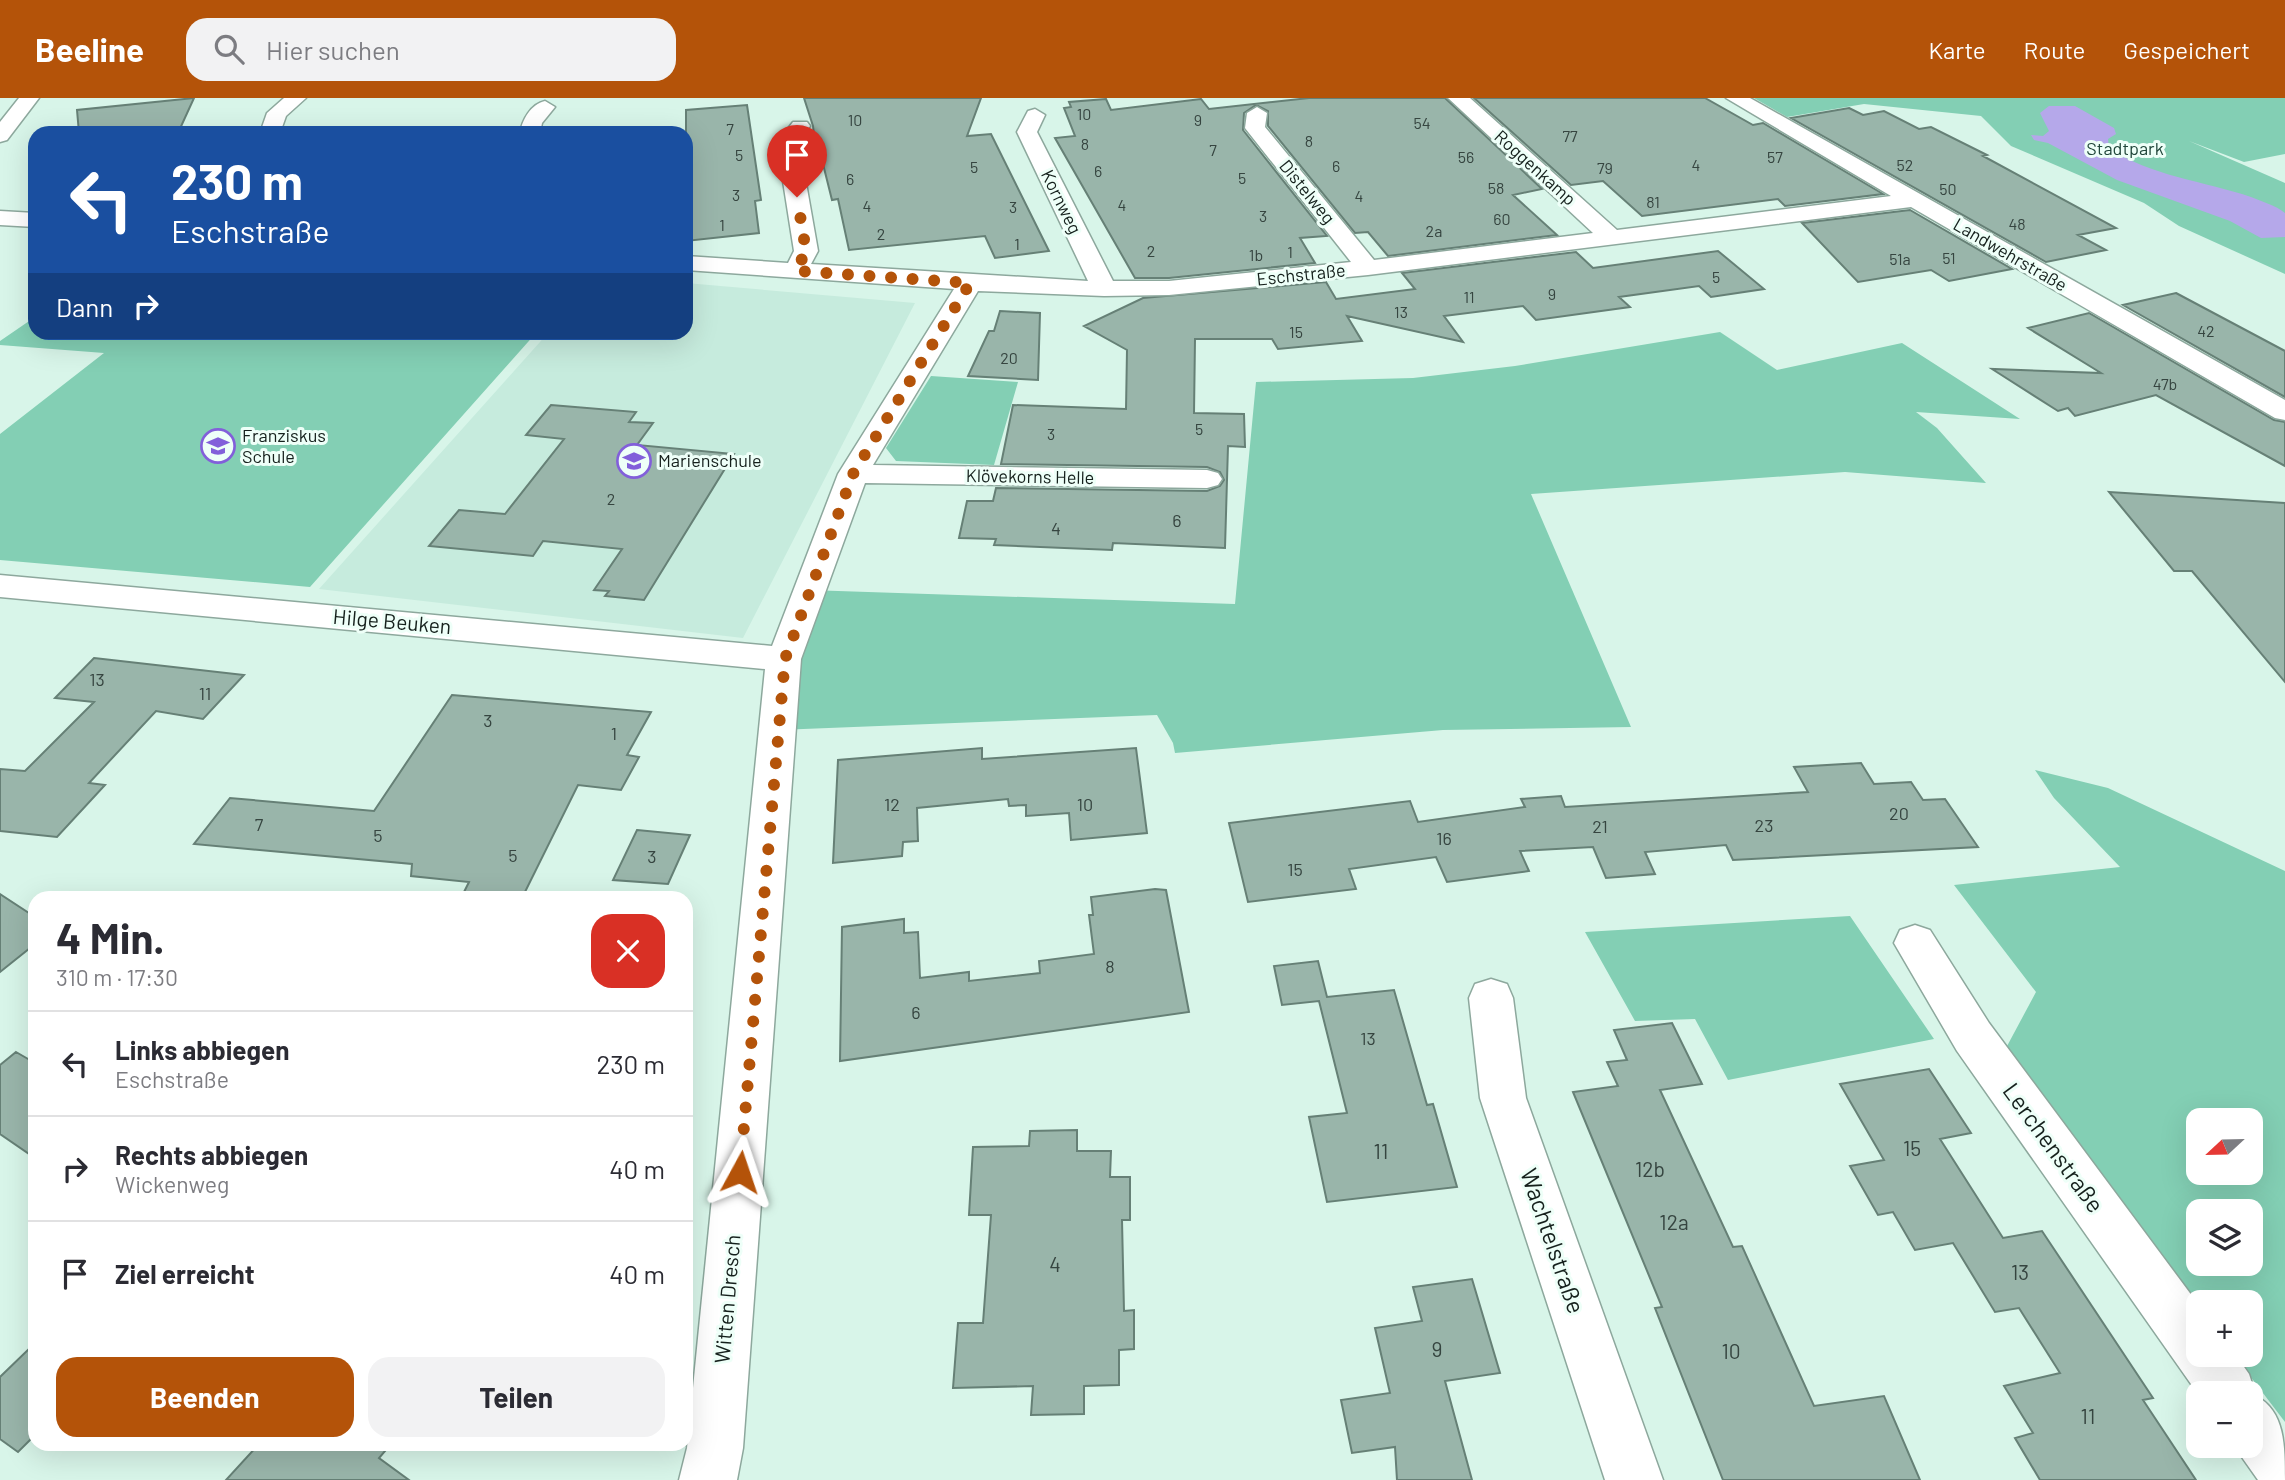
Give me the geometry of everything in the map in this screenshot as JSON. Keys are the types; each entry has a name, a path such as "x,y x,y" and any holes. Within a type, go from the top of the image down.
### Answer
{"street":[{"path":"0,136 29,98"},
{"path":"272,126 277,113 296,98"},
{"name":"Roggenkamp","path":"1458,98 1612,238"},
{"name":"Landwehrstraße","path":"1736,98 2285,412"},
{"path":"531,126 532,121 545,107"},
{"name":"Distelweg","path":"1257,113 1255,128 1368,268"},
{"name":"Kornweg","path":"1035,115 1027,132 1104,289"},
{"path":"796,271 806,251 788,143 800,126"},
{"name":"Eschstraße","path":"693,264 970,283 1104,289 1169,288 1368,268 1914,200"},
{"path":"0,218 28,220"},
{"name":"Witten Dresch","path":"708,1480 715,1448 785,659 853,474 970,283"},
{"name":"Klövekorns Helle","path":"853,474 1207,479"},
{"name":"Hilge Beuken","path":"0,586 785,659"},
{"name":"Lerchenstraße","path":"1915,943 1973,1037 2186,1331"},
{"name":"Wachtelstraße","path":"1491,998 1503,1098 1634,1480"},
{"path":"2263,1439 2285,1469"}],"shaded area":[{"path":"2049,106 2075,106 2114,128 2116,134 2108,139 2109,148 2142,165 2233,191 2277,208 2285,213 2285,237 2261,238 2230,221 2117,180 2048,143 2034,140 2031,135 2043,136 2049,131 2040,113"},
{"name":"Marienschule","path":"693,284 915,303 743,638 319,589 542,340 693,340"}],"green space":[{"name":"Stadtpark","path":"1754,98 2285,98 2285,154 2244,162 2189,141 2285,183 2285,274 2179,226 2144,203 2011,146 1981,116 1864,104 1787,117"},
{"name":"Franziskus Schule","path":"28,322 28,340 530,340 310,587 0,560 0,434 104,353 0,345 0,341"},
{"path":"1720,332 1777,370 1902,343 2020,419 1916,412 1937,428 1986,483 1845,472 1531,494 1631,727 1443,730 1175,753 1173,743 1157,715 778,730 808,590 1235,604 1256,382 1413,378 1515,366"},
{"path":"931,376 1018,382 994,465 896,461 886,448"},
{"path":"2035,770 2108,788 2285,871 2285,1422 2263,1393 2263,1381 2254,1381 2243,1367 2263,1367 2263,1290 2186,1290 2006,1048 2036,992 1954,885 2120,867 2054,798"},
{"path":"1850,916 1934,1039 1728,1080 1695,1019 1635,1021 1585,932"}],"building":[{"path":"194,98 181,126 78,126 77,110"},
{"path":"804,98 981,98 967,136 991,134 1049,251 995,258 985,236 849,250 838,199 832,200 822,160 817,161 813,126"},
{"path":"1309,98 1445,98 1542,189 1513,195 1557,235 1388,256 1368,232 1355,233 1268,126 1268,111 1256,105 1244,113 1243,130 1327,236 1300,238 1315,263 1169,278 1135,278 1055,138 1075,136 1064,108 1071,107 1069,102 1106,99 1111,110 1201,99 1209,109"},
{"path":"1474,98 1705,98 1753,125 1763,123 1883,194 1785,206 1778,199 1642,216 1603,181 1571,185"},
{"path":"747,105 761,200 755,201 759,233 693,240 693,126 686,126 686,110"},
{"path":"1849,108 1863,115 1884,111 1919,129 1931,127 1987,155 1983,156 2116,228 2078,235 2106,250 2046,262 1791,118"},
{"path":"1910,210 2012,269 1949,281 1931,270 1858,282 1802,223"},
{"path":"1718,251 1764,289 1711,297 1699,286 1619,297 1630,307 1536,320 1523,306 1444,316 1463,342 1347,316 1362,341 1278,349 1272,339 1195,339 1194,413 1244,414 1245,447 1228,446 1225,548 1113,543 1112,550 994,545 996,539 959,538 967,501 993,501 996,488 1207,491 1220,486 1224,480 1220,472 1207,467 1001,464 1013,405 1126,409 1127,350 1084,326 1143,298 1326,282 1336,299 1415,289 1402,273 1576,252 1593,268"},
{"path":"2176,293 2285,351 2285,397 2123,305"},
{"path":"1000,311 1040,313 1038,380 968,376 989,331 994,331"},
{"path":"2089,313 2274,420 2285,422 2285,466 2156,395 2075,416 2068,408 2058,411 1992,369 2101,373 2028,328"},
{"name":"Marienschule","path":"551,405 636,412 629,422 653,423 637,445 734,454 644,600 605,596 609,591 594,590 622,549 543,541 533,556 429,546 459,510 505,514 564,439 526,435"},
{"path":"2109,492 2285,503 2285,682 2192,571 2174,571"},
{"path":"94,658 244,675 203,719 156,711 89,783 105,785 57,837 0,831 0,769 25,771 94,702 55,698"},
{"path":"452,695 651,712 627,755 639,757 621,790 578,785 525,891 464,891 469,882 411,876 412,864 194,844 230,798 374,811"},
{"path":"982,748 982,759 1136,748 1147,833 1071,840 1069,813 1026,816 1026,805 1009,806 1008,799 917,808 918,841 903,842 902,856 833,863 838,760"},
{"path":"1861,763 1874,784 1911,782 1923,800 1945,799 1978,847 1733,860 1726,845 1645,852 1655,874 1606,878 1593,847 1520,851 1529,871 1447,882 1436,857 1349,869 1356,889 1248,902 1229,823 1410,801 1418,822 1525,807 1521,799 1561,796 1565,807 1808,792 1794,767"},
{"path":"637,830 690,835 668,884 613,880"},
{"path":"1166,890 1189,1012 840,1061 842,927 904,919 904,933 918,932 920,978 969,972 969,981 1040,973 1039,961 1094,954 1089,915 1093,915 1091,897"},
{"path":"0,894 28,912 28,950 0,972"},
{"path":"1318,961 1327,997 1394,990 1427,1105 1433,1104 1457,1187 1327,1202 1309,1117 1347,1113 1319,1001 1282,1005 1274,966"},
{"path":"1672,1023 1702,1084 1660,1090 1733,1247 1742,1246 1814,1406 1884,1396 1920,1480 1723,1480 1655,1308 1662,1307 1573,1092 1618,1086 1607,1062 1627,1060 1614,1030"},
{"path":"16,1052 28,1059 28,1153 0,1134 0,1065"},
{"path":"1929,1069 1971,1133 1940,1139 2003,1238 2042,1231 2153,1398 2143,1400 2196,1480 2040,1480 2015,1438 2033,1433 2004,1386 2060,1373 2019,1308 1995,1312 1953,1243 1915,1250 1893,1212 1878,1215 1850,1166 1884,1160 1840,1084"},
{"path":"1077,1130 1077,1151 1111,1151 1110,1177 1130,1177 1130,1220 1122,1220 1124,1311 1134,1310 1134,1349 1119,1350 1119,1385 1084,1386 1084,1414 1031,1415 1033,1386 953,1388 958,1323 983,1323 991,1215 969,1215 973,1147 1029,1146 1030,1131"},
{"path":"1472,1279 1500,1373 1445,1381 1472,1480 1397,1480 1395,1447 1352,1453 1341,1400 1390,1393 1375,1328 1422,1321 1413,1287"},
{"path":"28,1350 28,1442 18,1452 0,1439 0,1377"},
{"path":"253,1451 385,1451 379,1458 409,1480 226,1480"}],"place":[{"name":"Franziskus Schule","path":"218,446"},
{"name":"Marienschule","path":"634,461"}],"route":[{"path":"740,1172 785,659 808,590 853,474 970,283 796,271 806,251 797,197"}]}
